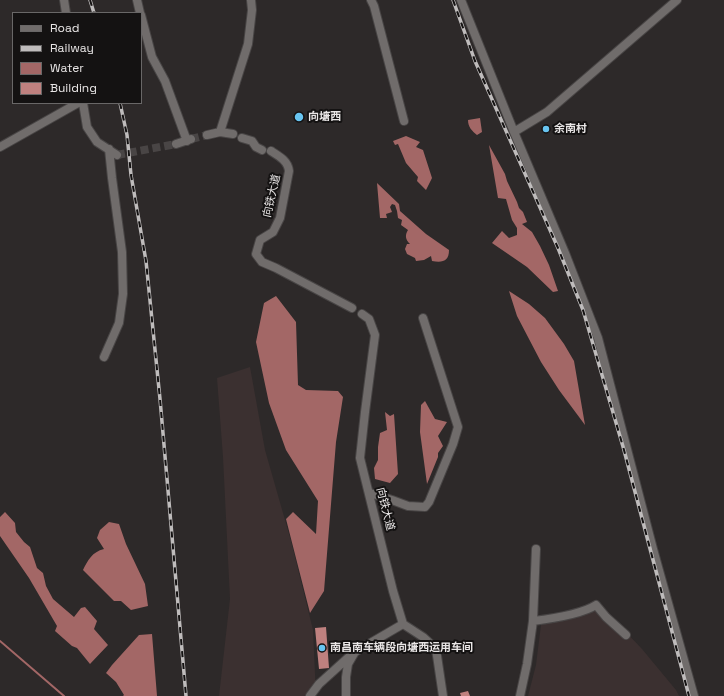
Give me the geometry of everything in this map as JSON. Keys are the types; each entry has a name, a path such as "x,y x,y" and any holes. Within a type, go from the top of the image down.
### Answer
{"street":[{"path":"64,0 66,12"},
{"path":"137,0 140,12"},
{"path":"220,132 248,44 252,10 251,0"},
{"path":"371,0 374,6 404,121"},
{"path":"461,0 565,253 598,338 653,549 694,696"},
{"path":"514,132 548,112 677,0"},
{"path":"142,18 152,57 165,81 189,140 176,144"},
{"path":"0,147 76,104"},
{"path":"83,104 87,127 97,142 117,155"},
{"path":"207,135 220,132 233,134"},
{"path":"242,138 252,141 256,147 262,150"},
{"path":"104,357 119,323 122,294 122,252 109,149"},
{"name":"向铁大道","path":"271,151 289,166 290,171 280,218 273,232 260,240 256,254 262,262 352,308"},
{"name":"向铁大道","path":"362,314 369,319 375,335 360,458 370,493 393,591 403,624"},
{"path":"370,493 408,506 425,507 429,502 453,444 458,427 424,318"},
{"path":"520,696 527,664 533,621 536,549"},
{"path":"533,621 546,620 584,610 596,605 606,617 626,635"},
{"path":"310,696 319,684 355,652 403,624 423,637 436,649 444,696"},
{"path":"346,696 348,664 355,652"}],"shaded area":[{"path":"250,367 265,450 291,541 313,630 316,696 219,696 230,599 223,457 217,378"},
{"path":"600,605 642,649 676,690 679,696 528,696 536,665 541,625 590,611"}],"water":[{"path":"480,118 482,132 477,135 471,129 468,120"},
{"path":"406,136 420,142 416,147 423,150 432,178 426,190 417,181 418,177 406,163 398,144 395,145 393,141"},
{"path":"489,145 505,174 519,208 523,212 527,222 522,224 532,232 540,246 549,265 558,291 553,292 527,267 492,243 502,231 509,238 517,235 517,228 512,220 506,199 498,198"},
{"path":"377,183 399,204 400,211 426,234 449,250 447,259 439,262 432,261 431,256 424,260 416,261 415,258 407,254 405,249 407,244 410,244 406,237 408,230 401,225 402,220 398,218 395,205 392,204 390,207 392,212 386,214 387,218 380,218"},
{"path":"509,291 529,304 545,318 564,344 574,361 585,425 559,390 541,362 517,316"},
{"path":"276,296 296,322 298,385 306,390 338,391 343,397 336,442 324,591 310,613 286,519 293,512 316,534 318,501 286,450 269,403 256,342 264,303"},
{"path":"425,401 435,419 447,422 438,436 443,446 438,453 438,457 427,484 420,432 421,405"},
{"path":"385,412 390,416 394,414 398,474 390,483 375,479 374,468 378,460 380,433 387,430"},
{"path":"5,512 15,523 16,532 30,547 37,568 43,573 46,586 53,599 74,617 81,608 85,607 97,621 94,629 108,645 90,664 77,648 72,646 55,631 57,626 29,578 0,536 0,517"},
{"path":"109,522 119,524 126,544 145,584 148,606 131,610 121,601 114,601 83,570 93,554 104,549 97,538 100,530"},
{"path":"152,634 157,696 123,696 124,695 116,682 106,673 139,635"}],"building":[{"name":"南昌南车辆段向塘西运用车间","path":"326,627 329,668 319,669 315,628"},
{"path":"468,691 470,696 461,696 460,693"}],"waterway":[{"path":"0,641 64,696"}],"tunnel":[{"path":"191,139 207,135"},
{"path":"117,155 176,144"}],"railway":[{"path":"90,0 94,12"},
{"path":"453,0 475,61 558,248 583,310 624,450 689,696"},
{"path":"120,104 127,135 131,175 146,261 160,399 186,696"}],"place":[{"name":"向塘西","path":"299,117"},
{"name":"余南村","path":"546,129"},
{"name":"南昌南车辆段向塘西运用车间","path":"322,648"}]}
